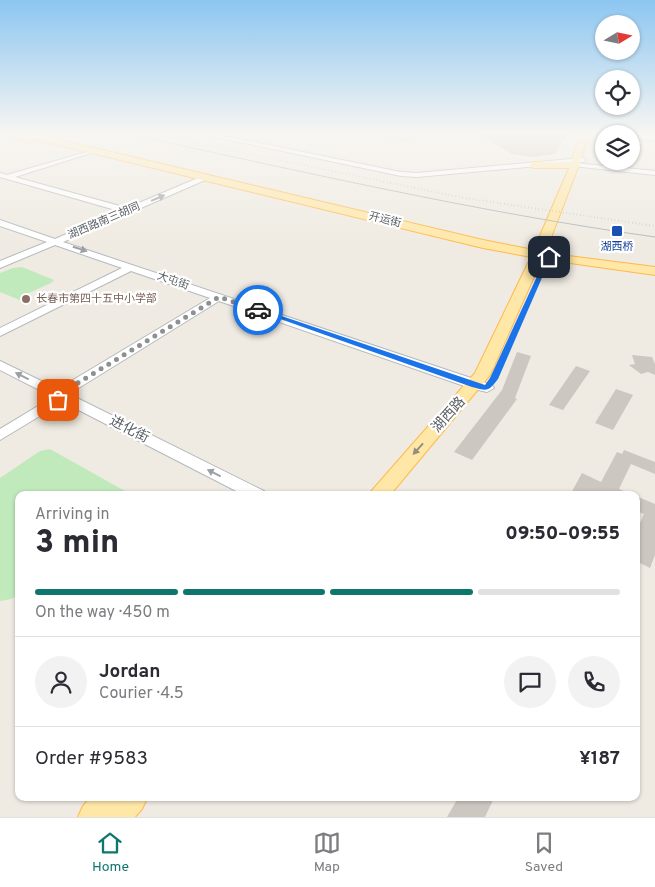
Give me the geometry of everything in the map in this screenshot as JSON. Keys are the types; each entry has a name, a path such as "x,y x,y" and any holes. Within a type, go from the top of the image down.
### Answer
{"main road":[{"name":"开运街","path":"183,171 543,256 655,271"},
{"name":"湖西路","path":"382,491 481,387 494,379 576,171"},
{"name":"湖西路","path":"397,491 481,387"},
{"path":"94,817 108,801"},
{"path":"114,817 128,801"}],"street":[{"path":"3,177 24,171"},
{"path":"387,171 401,174 431,175 471,171"},
{"path":"641,171 655,173"},
{"path":"3,177 127,212"},
{"name":"湖西路南三胡同","path":"0,265 208,177"},
{"name":"大屯街","path":"0,223 481,387"},
{"path":"0,333 132,267"},
{"path":"0,435 58,400 63,392 219,297"},
{"name":"进化街","path":"0,365 250,491"}],"green space":[{"path":"22,267 54,280 22,296 27,299 22,301 0,292 0,273"},
{"path":"50,449 125,491 15,491 15,597 0,601 0,478 40,451"}],"building":[{"path":"517,352 531,356 515,398 517,399 472,460 454,452 502,390"},
{"path":"632,355 652,357 655,364 655,375 648,372 641,374 629,365 635,364"},
{"path":"576,366 590,371 563,410 549,405"},
{"path":"616,389 633,395 613,430 595,423"},
{"path":"624,450 655,462 655,474 631,464 619,489 624,491 572,491 582,473 601,482 617,452 622,454"},
{"path":"640,498 655,504 655,555 650,568 640,563 640,523 644,514 640,512"},
{"path":"456,801 493,801 485,817 447,817"}],"tram line":[{"path":"299,171 521,216 655,237"}],"railway":[{"path":"333,171 464,198 655,226"}],"way so far":[{"path":"58,400 63,392 219,297 258,310"}],"place":[{"name":"湖西桥","path":"617,231"},
{"name":"长春市第四十五中小学部","path":"26,299"}],"route":[{"path":"258,310 475,386 487,388 494,379 549,257"}]}
